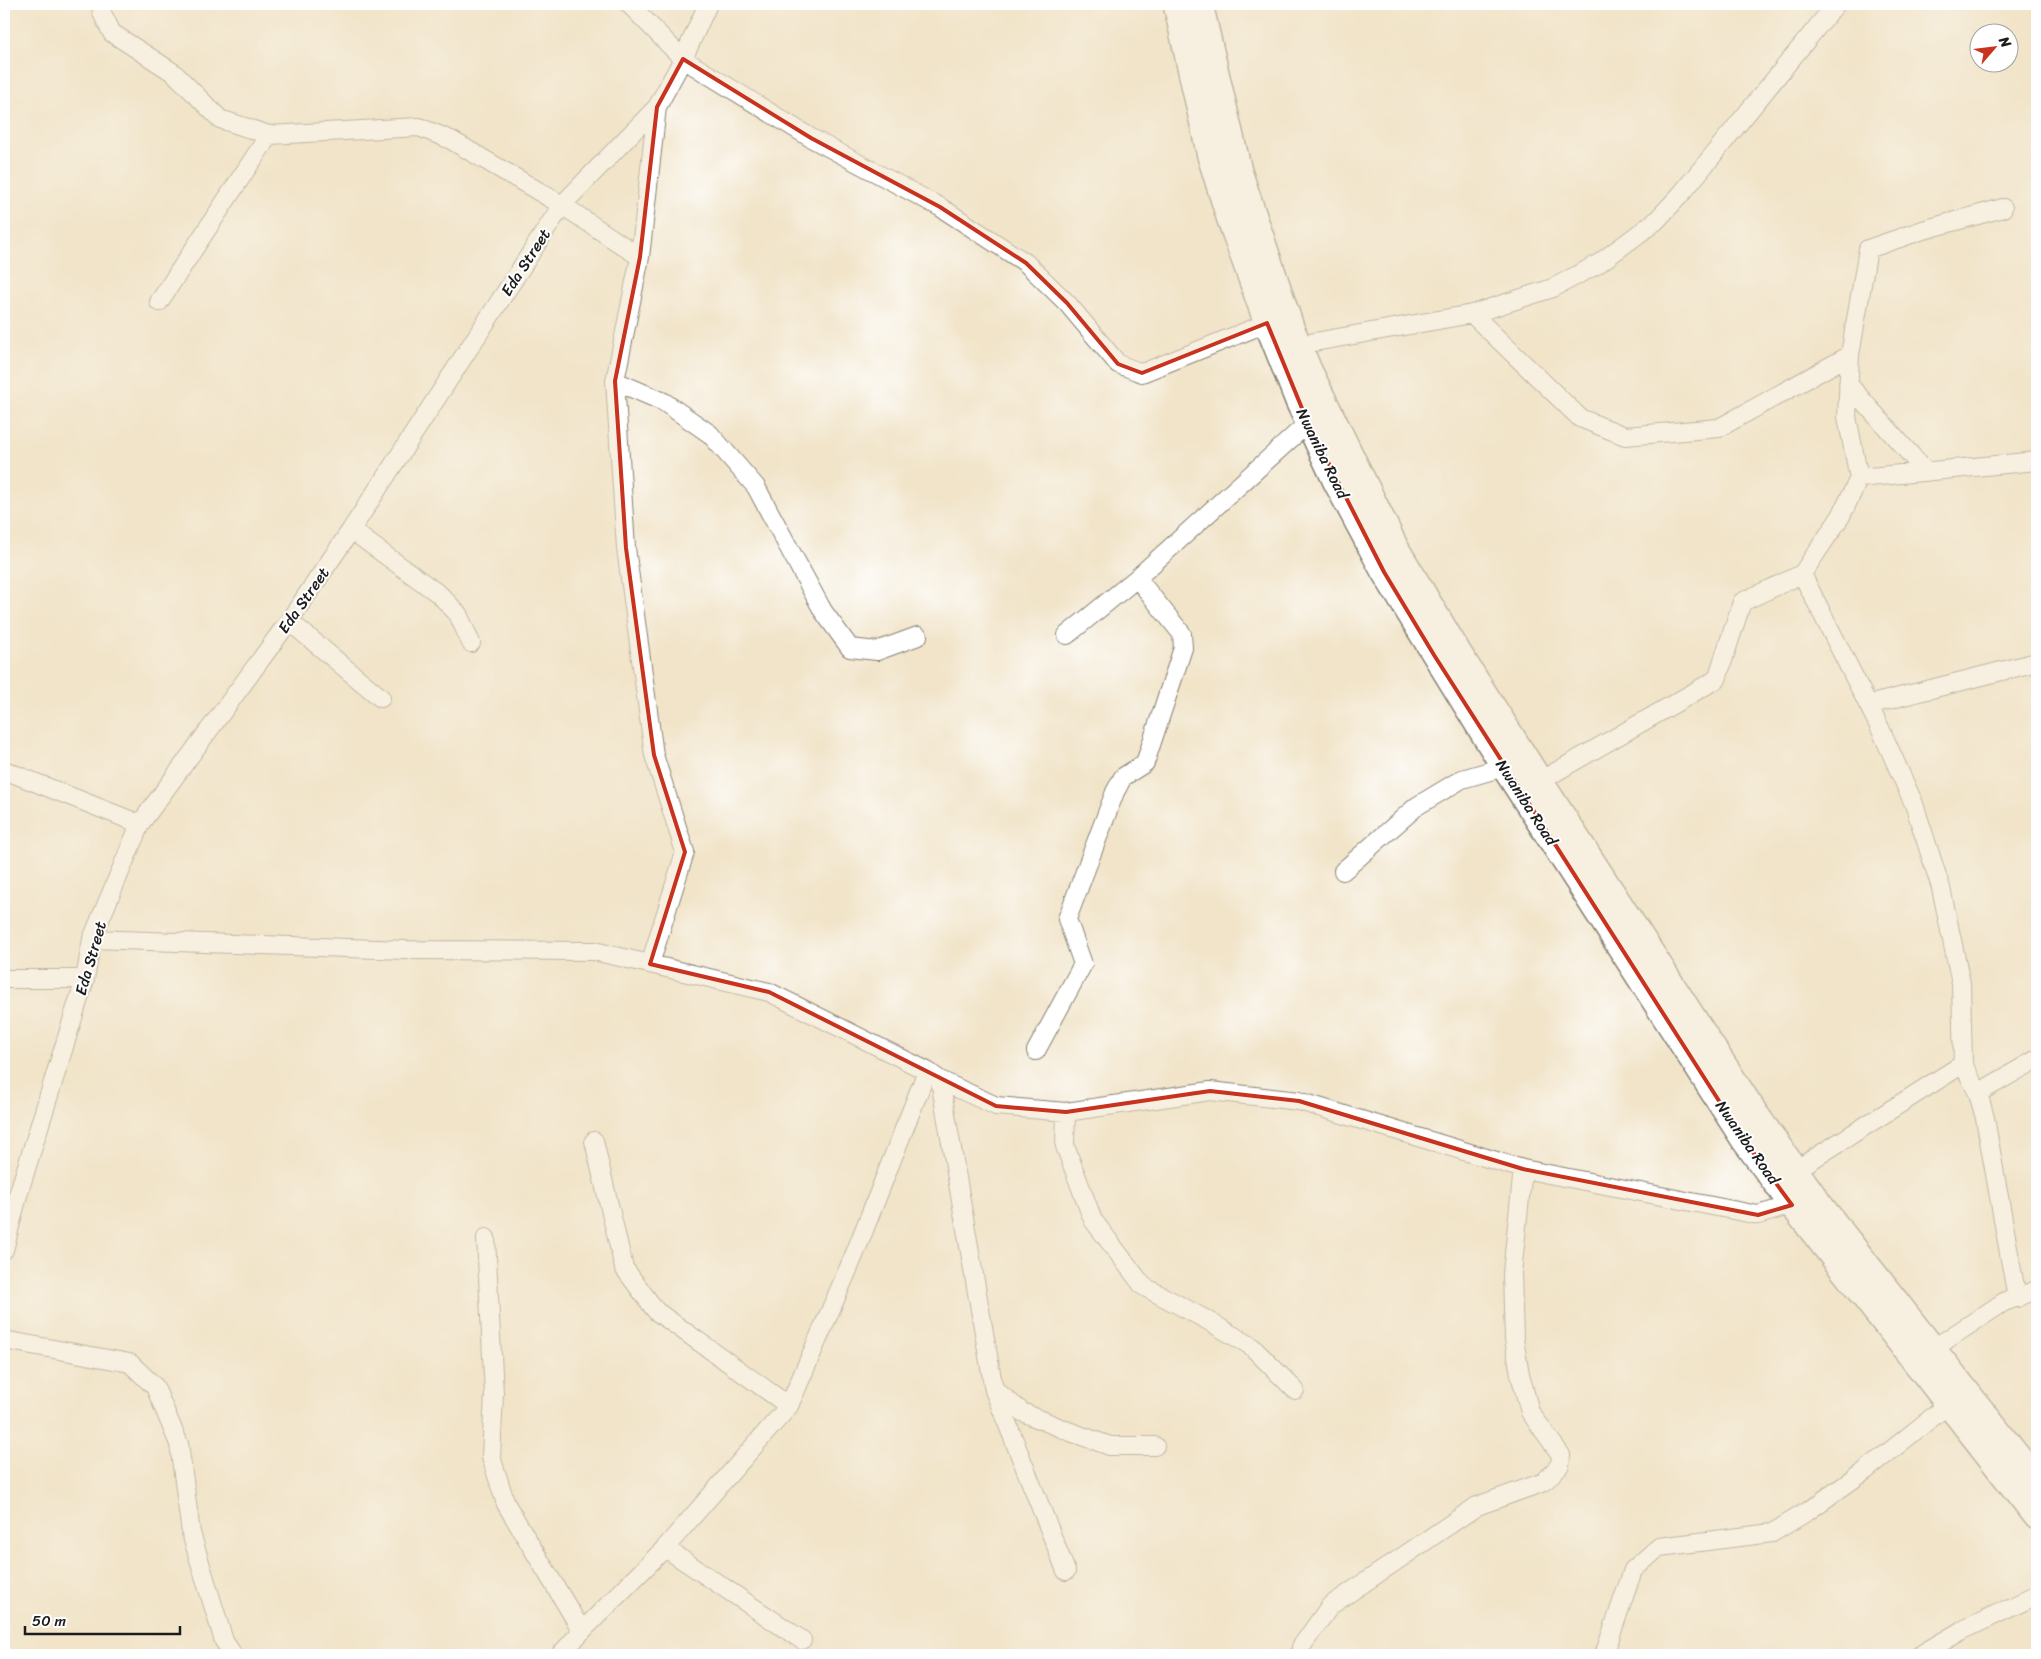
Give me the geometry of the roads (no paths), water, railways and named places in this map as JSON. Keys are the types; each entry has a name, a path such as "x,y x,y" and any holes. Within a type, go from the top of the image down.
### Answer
{"main road":[{"name":"Nwaniba Road","path":"1176,4 1210,156 1229,217 1281,362 1336,482 1384,572 1504,767 1744,1140 1785,1176 1792,1205 2037,1517"},
{"path":"1200,4 1239,171 1298,345 1396,548 1458,652 1755,1113 1785,1176 1934,1348 2037,1481"}],"street":[{"path":"102,4 102,13 112,33 174,73 220,119 269,135 419,127 451,140 562,205 640,257"},
{"path":"629,4 683,60 811,138 940,207 1026,263 1067,302 1118,364 1142,373 1267,323"},
{"name":"Eda Street","path":"4,1250 18,1195 85,979 92,939 140,824 289,621 351,530 562,205 657,107 683,60 708,4"},
{"path":"1298,345 1472,314 1553,288 1598,264 1656,220 1682,193 1836,4"},
{"path":"650,964 685,852 654,755 626,548 614,381 640,257 657,107"},
{"path":"159,302 269,135"},
{"path":"1540,781 1717,679 1742,602 1802,574 1840,516 1859,478 1847,417 1848,384 1850,355 1868,249 1923,230 2003,208"},
{"path":"1472,314 1580,418 1625,436 1719,428 1850,355"},
{"path":"614,381 664,402 710,434 756,487 823,610 850,648 876,651 918,636"},
{"path":"1848,384 1926,472"},
{"path":"1067,635 1137,578 1308,423"},
{"path":"1859,478 2037,461"},
{"path":"351,530 440,595 458,614 471,643"},
{"path":"1802,574 1868,704 1914,804 1942,888 1961,983 1963,1064 1978,1093 1984,1118 2017,1298"},
{"path":"1036,1051 1083,964 1067,919 1115,792 1123,777 1145,763 1183,648 1182,634 1137,578"},
{"path":"289,621 381,698"},
{"path":"1868,704 2037,662"},
{"path":"1343,871 1417,806 1462,779 1504,767"},
{"path":"4,770 140,824"},
{"path":"92,939 406,950 594,951 769,992 996,1106 1066,1112 1210,1091 1299,1101 1523,1169 1758,1215 1792,1205"},
{"path":"4,979 85,979"},
{"path":"1978,1093 2037,1059"},
{"path":"1785,1176 1963,1064"},
{"path":"933,1076 994,1390 1066,1571"},
{"path":"567,1653 582,1631 665,1548 789,1406 933,1076"},
{"path":"1066,1112 1065,1146 1092,1220 1143,1286 1206,1319 1251,1346 1294,1390"},
{"path":"594,1141 624,1268 656,1311 789,1406"},
{"path":"1300,1655 1301,1647 1330,1606 1477,1506 1544,1482 1560,1465 1561,1455 1530,1412 1520,1374 1514,1339 1512,1273 1523,1169"},
{"path":"486,1238 494,1394 491,1457 506,1504 582,1631"},
{"path":"1934,1348 2004,1302 2037,1290"},
{"path":"4,1340 130,1363 155,1387 179,1444 191,1534 224,1641 233,1655"},
{"path":"994,1390 1022,1412 1068,1432 1110,1446 1156,1446"},
{"path":"1604,1655 1633,1570 1659,1547 1772,1533 1808,1511 1865,1471 1949,1404"},
{"path":"665,1548 802,1640"},
{"path":"1920,1655 1961,1631 2037,1595"}]}
